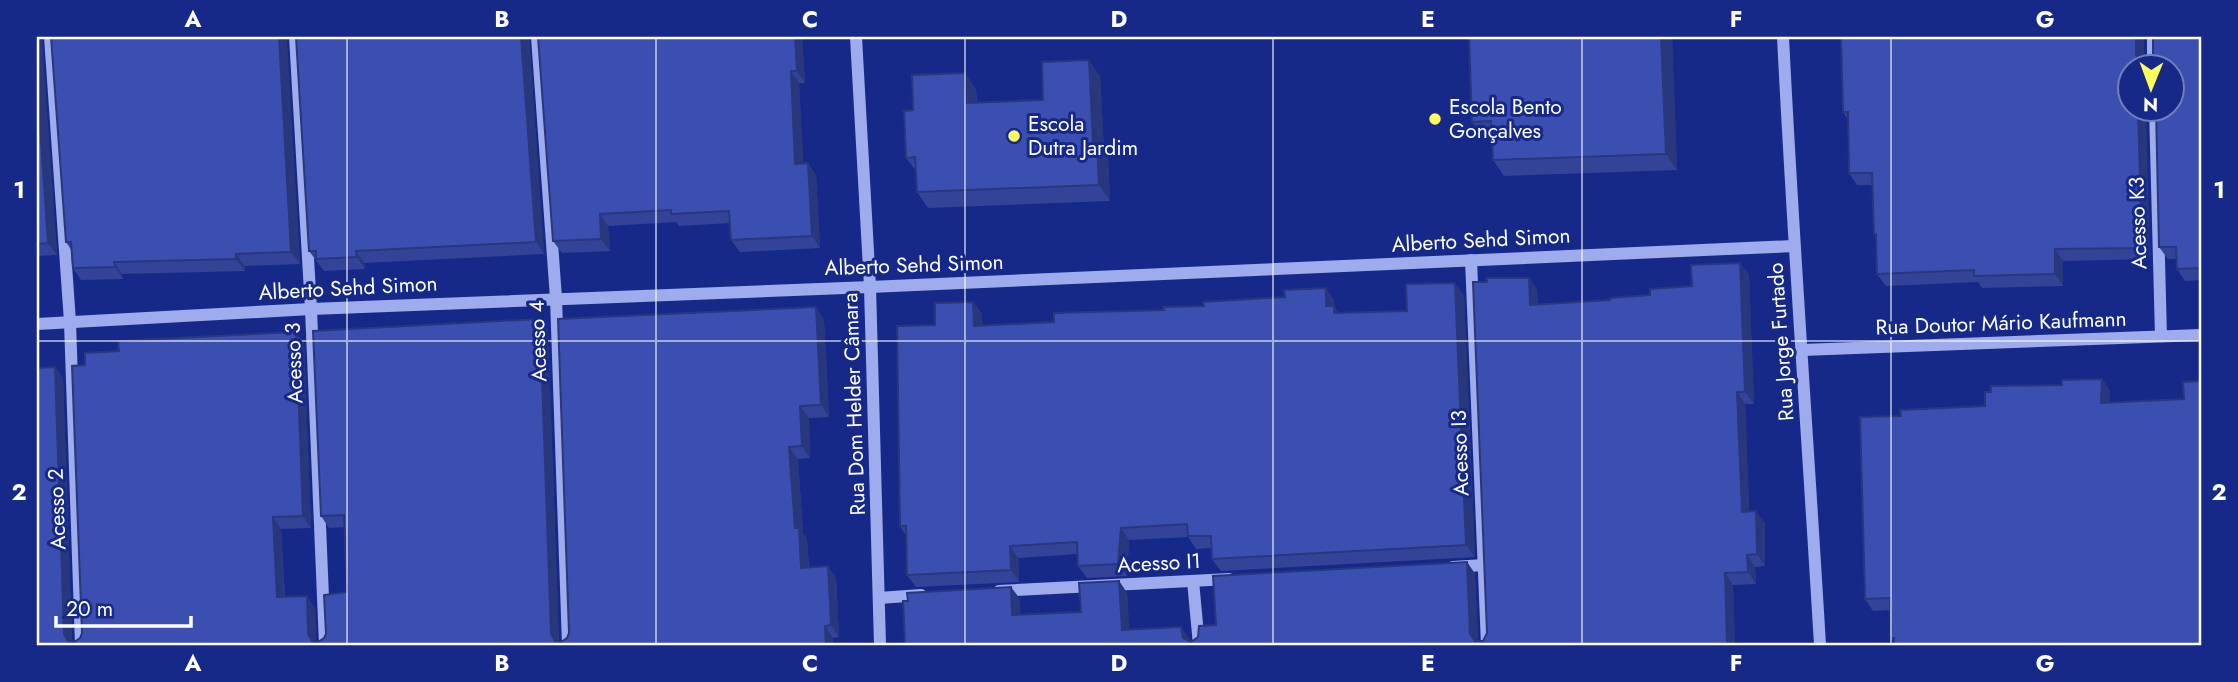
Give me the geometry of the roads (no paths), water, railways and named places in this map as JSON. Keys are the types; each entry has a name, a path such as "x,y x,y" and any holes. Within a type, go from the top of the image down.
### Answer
{"street":[{"name":"Acesso 2","path":"50,37 70,322 81,645"},
{"name":"Acesso 3","path":"295,37 311,309 325,645"},
{"name":"Acesso 4","path":"537,37 556,298 568,645"},
{"name":"Rua Dom Helder Câmara","path":"856,37 870,287 880,645"},
{"name":"Rua Jorge Furtado","path":"1783,37 1820,645"},
{"name":"Acesso K3","path":"2154,122 2161,336"},
{"name":"Alberto Sehd Simon","path":"37,324 556,298 870,287 1794,246"},
{"name":"Acesso I3","path":"1471,260 1487,645"},
{"name":"Rua Doutor Mário Kaufmann","path":"1802,350 2201,335"},
{"path":"1443,567 1484,565"},
{"name":"Acesso I1","path":"988,592 1249,578"},
{"path":"1193,581 1199,645"},
{"path":"879,598 933,595"}],"place":[{"name":"Escola Bento Gonçalves","path":"1435,119"},
{"name":"Escola Dutra Jardim","path":"1014,136"}]}
